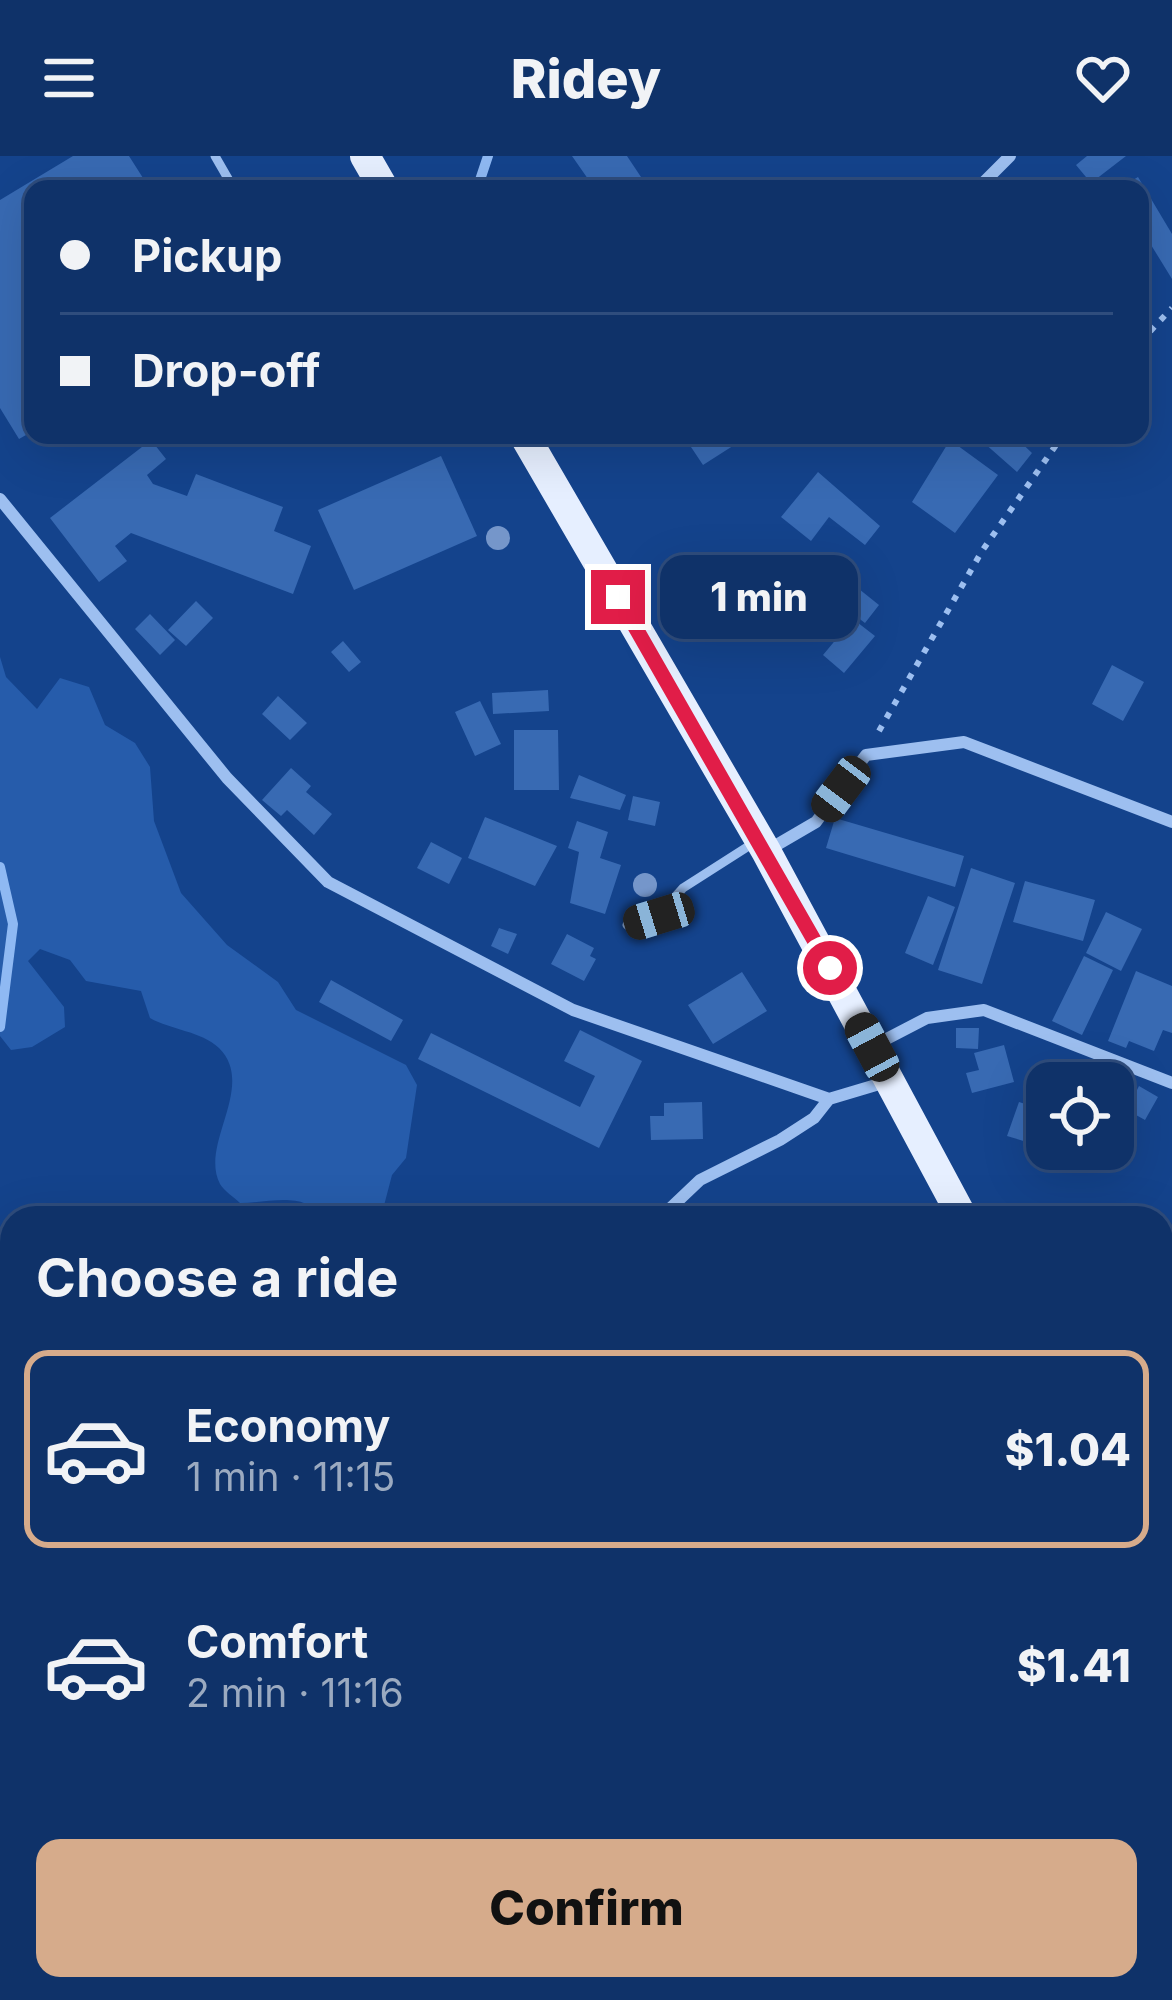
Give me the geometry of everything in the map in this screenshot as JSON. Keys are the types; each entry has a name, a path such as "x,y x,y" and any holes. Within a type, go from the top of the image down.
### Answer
{"main road":[{"path":"529,444 763,845 956,1206"}],"street":[{"path":"986,180 1010,156"},
{"path":"0,499 227,778 328,882 574,1010 829,1099"},
{"path":"763,845 816,822 866,755 964,742 1172,822"},
{"path":"872,1047 927,1018 984,1010 1172,1083"},
{"path":"673,1206 700,1180 814,1118 829,1099 887,1082"}],"lane":[{"path":"627,926 659,916 682,888 763,845"}],"path":[{"path":"1149,332 1172,308"},
{"path":"866,755 982,550 1058,444"}],"shaded area":[{"path":"0,657 6,677 37,709 60,678 89,687 105,725 135,743 150,767 154,821 181,893 227,945 278,982 296,1010 406,1065 417,1085 406,1158 392,1175 384,1206 310,1206 274,1200 240,1203 220,1184 215,1168 232,1080 229,1063 219,1048 150,1018 141,991 86,981 70,960 40,949 28,961 64,1007 65,1027 32,1047 11,1050 0,1036"}],"building":[{"path":"73,156 129,156 144,180 33,180"},
{"path":"572,156 627,156 643,180 589,180"},
{"path":"1087,156 1126,156 1095,180 1088,180 1076,165"},
{"path":"24,186 24,436 19,439 0,408 0,200"},
{"path":"1149,195 1172,234 1172,279 1149,242"},
{"path":"146,444 154,444 166,459 147,475 153,484 187,496 196,474 283,507 274,531 311,546 293,594 131,533 115,546 127,561 99,582 50,518"},
{"path":"689,444 736,444 703,465"},
{"path":"948,444 955,444 998,475 955,533 912,502"},
{"path":"985,444 1022,444 1032,453 1017,472"},
{"path":"441,456 477,536 354,590 318,510"},
{"path":"818,472 880,526 865,545 829,517 811,541 781,517"},
{"path":"798,564 820,593 806,605 784,575"},
{"path":"854,585 879,605 865,623 840,604"},
{"path":"196,601 213,618 186,646 168,630"},
{"path":"756,601 769,626 755,634 742,609"},
{"path":"150,614 175,640 160,655 135,629"},
{"path":"853,619 875,636 844,673 823,655"},
{"path":"343,641 361,662 349,672 331,652"},
{"path":"1112,665 1144,682 1123,721 1092,704"},
{"path":"548,690 549,711 493,714 492,693"},
{"path":"278,696 307,723 290,740 262,714"},
{"path":"480,701 501,744 475,756 455,712"},
{"path":"514,730 558,730 559,790 514,790"},
{"path":"291,768 311,786 306,792 332,814 314,835 287,810 281,816 262,800"},
{"path":"579,775 626,795 620,810 570,798"},
{"path":"633,796 660,802 655,826 628,820"},
{"path":"485,817 557,846 535,886 468,858"},
{"path":"835,818 964,856 955,887 826,848"},
{"path":"577,821 608,832 600,858 621,865 605,914 570,903 579,852 568,848"},
{"path":"431,842 462,858 449,884 417,868"},
{"path":"971,868 1015,883 982,984 938,970"},
{"path":"1025,881 1095,900 1083,941 1013,922"},
{"path":"928,896 955,907 933,965 905,953"},
{"path":"1106,912 1142,929 1121,971 1086,953"},
{"path":"499,928 517,934 508,954 491,946"},
{"path":"567,934 594,948 590,956 596,959 584,981 551,964"},
{"path":"1084,956 1113,970 1082,1035 1052,1021"},
{"path":"1136,971 1172,986 1172,1033 1163,1030 1154,1051 1129,1041 1126,1048 1108,1041"},
{"path":"742,972 767,1011 713,1044 688,1005"},
{"path":"331,980 403,1020 391,1041 319,1002"},
{"path":"956,1028 979,1028 978,1049 956,1048"},
{"path":"580,1030 642,1061 599,1148 418,1059 431,1033 580,1107 595,1076 564,1061"},
{"path":"1004,1045 1014,1082 972,1093 966,1073 979,1070 974,1053"},
{"path":"1139,1086 1158,1097 1145,1120 1134,1114"},
{"path":"702,1102 703,1139 651,1140 650,1116 664,1116 664,1103"},
{"path":"1019,1102 1026,1104 1026,1142 1007,1136"}],"waterway":[{"path":"480,180 488,156"},
{"path":"0,867 13,924 0,1027"}],"route":[{"path":"618,597 830,968"}]}
